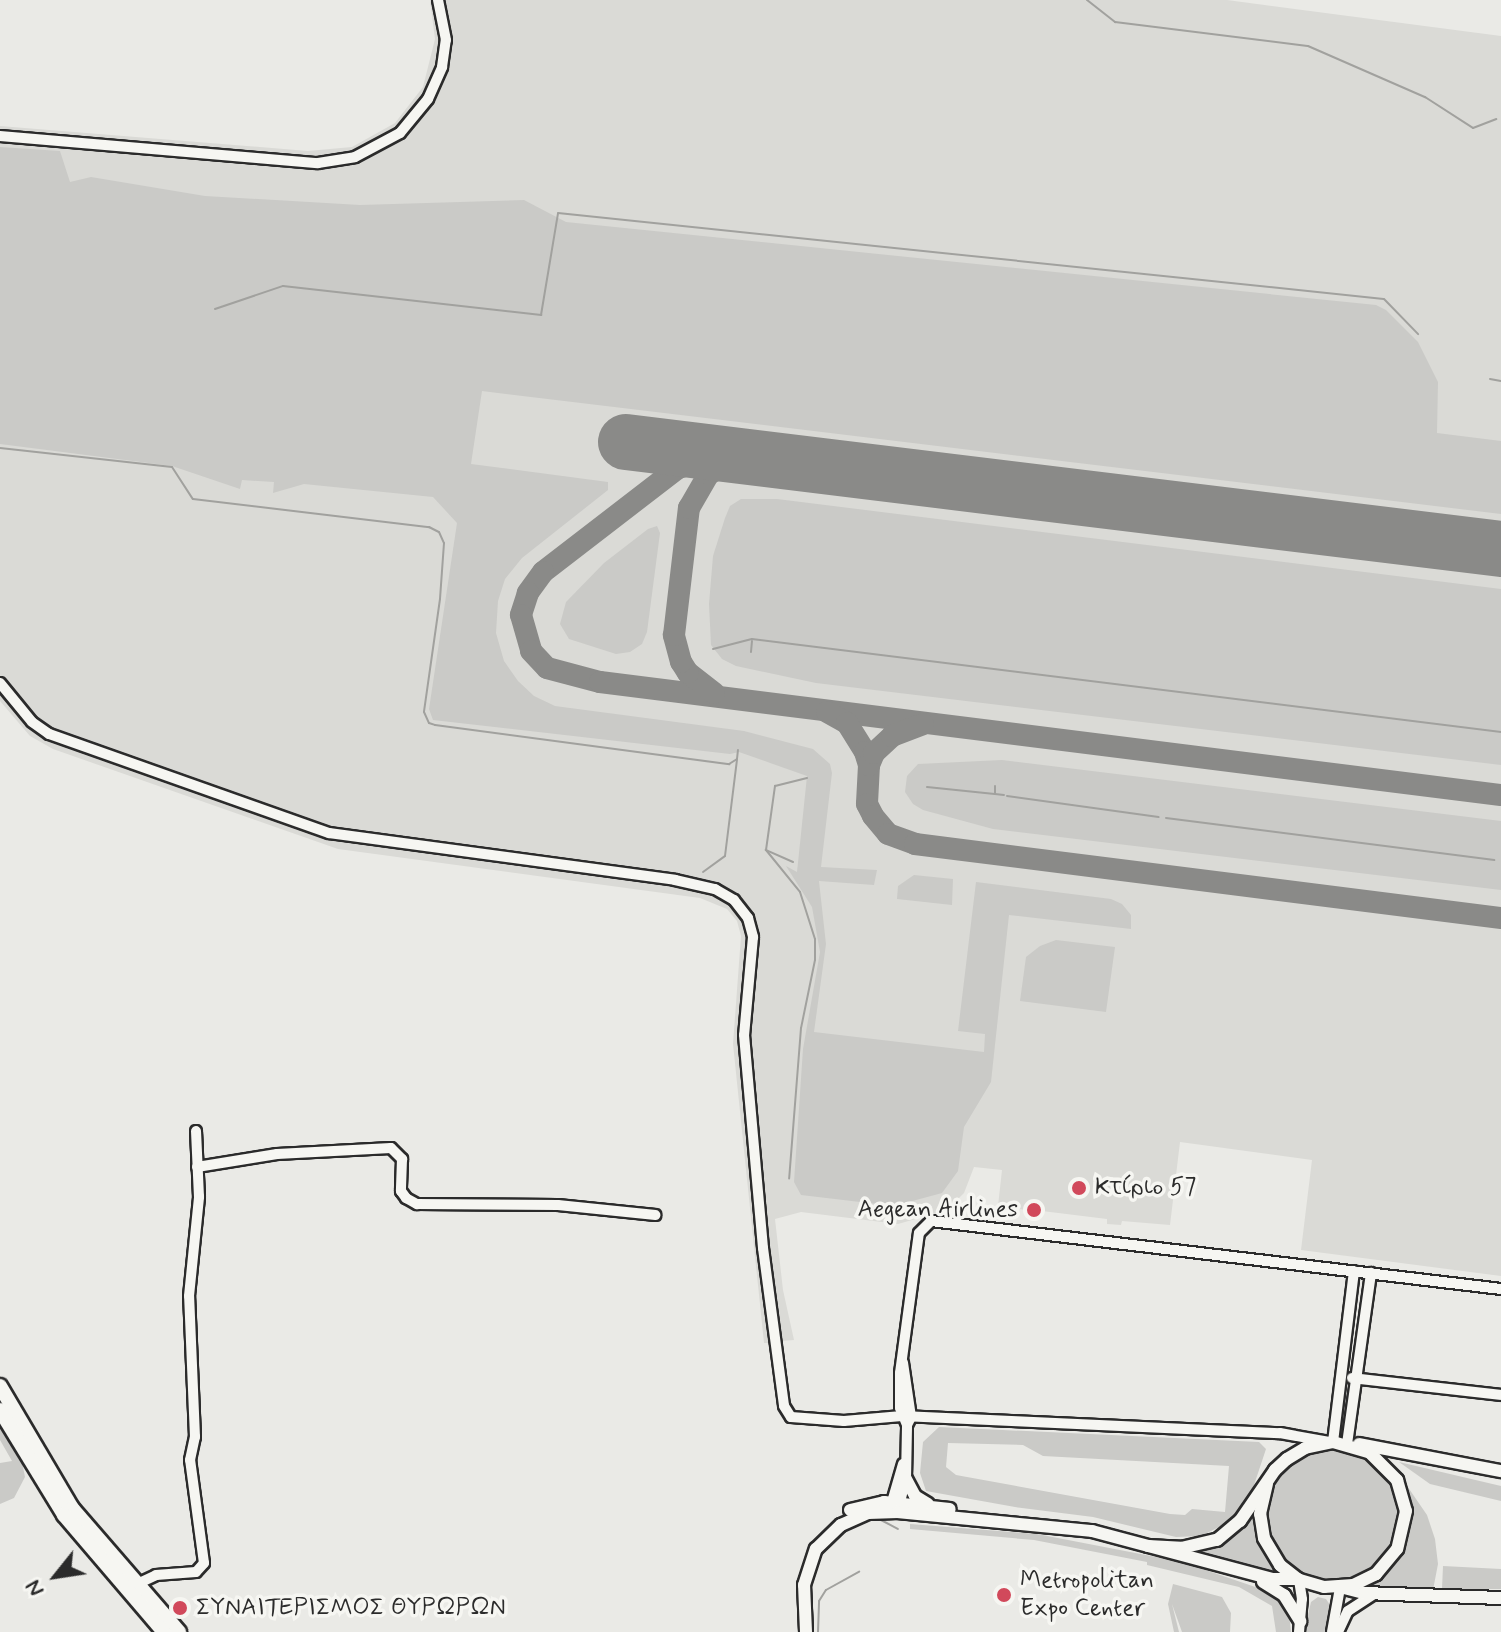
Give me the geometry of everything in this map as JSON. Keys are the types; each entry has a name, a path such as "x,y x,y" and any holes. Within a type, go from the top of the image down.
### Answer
{"main road":[{"path":"0,1386 72,1508 135,1585 179,1632"},
{"path":"0,1410 64,1515 164,1632"}],"street":[{"path":"0,136 318,163 355,157 400,133 428,99 442,67 446,40 438,0"},
{"path":"0,683 32,722 49,734 329,833 675,880 729,896 744,911 753,937 744,1035 763,1248 784,1406 791,1417 1280,1433 1393,1448 1501,1471"},
{"path":"135,1585 156,1575 196,1572 204,1563 190,1460 195,1437 189,1296 199,1211 196,1131"},
{"path":"197,1167 277,1154 391,1148 402,1159 401,1191 417,1204 558,1205 655,1215"},
{"path":"894,1507 906,1479 907,1419 900,1387 919,1233 931,1221 1501,1289"},
{"path":"1332,1442 1354,1271"},
{"path":"1347,1444 1371,1273"},
{"path":"1342,1376 1501,1395"},
{"path":"1148,1546 1181,1548 1217,1540 1234,1529 1279,1466 1295,1453 1332,1442"},
{"path":"1340,1588 1365,1581 1386,1565 1400,1543 1406,1518 1402,1492 1389,1469 1369,1452 1347,1444"},
{"path":"894,1507 906,1450"},
{"path":"906,1479 915,1496 935,1507"},
{"path":"1267,1484 1260,1514 1264,1538 1276,1560 1299,1579 1319,1586 1376,1593 1501,1598"},
{"path":"894,1507 1092,1531 1255,1575 1282,1581 1299,1579"},
{"path":"803,1632 798,1575 815,1537 830,1522 853,1509 935,1507 1033,1523"},
{"path":"1255,1575 1284,1595 1300,1626"},
{"path":"1299,1579 1300,1626"},
{"path":"1335,1632 1340,1588"},
{"path":"1335,1632 1348,1611 1376,1593"}],"shaded area":[{"path":"430,0 1227,0 1501,36 1501,1276 1301,1250 1312,1160 1180,1142 1170,1225 1122,1221 1121,1225 1107,1224 1107,1219 1042,1211 1041,1216 1026,1215 1026,1210 998,1206 1002,1170 974,1167 964,1193 947,1210 898,1224 801,1212 775,1219 783,1290 794,1340 782,1341 780,1331 770,1332 770,1343 764,1343 733,1044 741,936 737,921 727,909 700,898 338,849 53,749 30,736 0,701 0,126 308,151 352,147 395,123 423,87 435,39"},
{"path":"0,147 60,151 70,182 91,177 205,196 360,205 524,200 566,222 1376,305 1386,310 1418,342 1438,382 1437,433 1501,441 1501,514 482,391 471,464 608,482 608,490 522,558 505,579 498,601 496,633 504,661 518,681 534,696 555,706 744,731 813,749 830,764 832,773 821,867 877,870 874,885 819,881 826,944 814,1032 984,1052 985,1034 958,1031 976,882 1111,899 1122,904 1131,915 1131,929 1009,915 991,1082 964,1127 958,1171 942,1193 894,1206 801,1195 794,1182 803,1049 820,952 812,907 786,866 797,872 807,776 739,752 730,754 433,720 429,709 457,523 433,497 304,484 273,493 274,482 242,480 240,489 172,466 0,444"},
{"path":"741,499 777,499 1501,589 1501,765 816,683 736,666 722,659 711,645 709,604 713,556 730,506"},
{"path":"657,526 660,533 647,632 642,644 630,652 616,654 569,639 560,624 566,602 604,563 648,529"},
{"path":"1002,760 1501,821 1501,890 993,829 923,810 913,804 905,792 907,776 918,764"},
{"path":"914,875 953,879 952,905 897,899 898,886"},
{"path":"1056,940 1115,947 1106,1012 1020,1001 1026,957 1040,946"},
{"path":"0,1422 22,1462 25,1477 14,1498 0,1504 0,1463 12,1461 0,1440"},
{"path":"939,1427 1259,1442 1266,1449 1250,1497 1233,1520 1201,1536 1176,1537 1093,1517 926,1491 920,1473 923,1442","holes":["948,1443 1023,1445 1043,1456 1229,1466 1225,1512 1192,1509 1185,1515 1170,1514 956,1475 946,1467"]},
{"path":"1333,1450 1358,1455 1379,1469 1393,1490 1398,1515 1393,1540 1379,1561 1358,1575 1333,1580 1308,1575 1287,1561 1273,1540 1268,1515 1273,1490 1287,1469 1308,1455"},
{"path":"1399,1462 1501,1486 1501,1501 1430,1484"},
{"path":"1403,1480 1427,1515 1435,1539 1438,1564 1433,1590 1362,1588 1393,1565 1408,1538 1410,1506"},
{"path":"1255,1510 1259,1540 1274,1567 1272,1573 1196,1553 1234,1536"},
{"path":"910,1524 1037,1534 1182,1562 1270,1592 1289,1613 1291,1632 1276,1632 1272,1606 1239,1587 1147,1565 1147,1562 1034,1540 910,1529"},
{"path":"1443,1566 1501,1569 1501,1589 1442,1589"},
{"path":"1173,1584 1222,1597 1231,1613 1230,1632 1182,1632 1172,1604 1179,1632 1174,1632 1168,1604"},
{"path":"1318,1597 1326,1599 1330,1605 1329,1632 1304,1632 1311,1602"}],"waterway":[{"path":"1087,0 1115,22 1308,46 1425,97 1473,128 1496,119"},
{"path":"215,309 283,286 541,315 558,213 1384,299 1418,334"},
{"path":"1490,379 1501,381"},
{"path":"0,448 172,467 193,499 429,527 439,532 444,543 440,599 424,712 429,723 729,764 737,759 738,750"},
{"path":"713,649 752,639 1501,732"},
{"path":"751,652 752,641"},
{"path":"703,872 725,856 737,760"},
{"path":"793,862 766,850 775,786 807,778"},
{"path":"995,786 995,794 1004,795"},
{"path":"927,787 995,794"},
{"path":"1007,796 1159,817"},
{"path":"1166,818 1494,860"},
{"path":"766,850 800,892 815,939 815,960 801,1028 789,1179"},
{"path":"881,1520 898,1529"},
{"path":"818,1632 819,1601 826,1590 859,1572"}],"taxiway":[{"path":"750,457 709,458 678,468 543,572 528,593 521,615 531,651 547,668 600,682 1501,795"},
{"path":"714,693 688,673 681,662 674,635 689,508 709,474 732,461"},
{"path":"827,712 847,723 865,752 869,765 867,804 873,816 888,834 915,844 1501,918"},
{"path":"869,765 874,753 892,736 923,724"}],"runway":[{"path":"626,442 1501,549"}],"place":[{"name":"Κτίριο 57","path":"1079,1188"},
{"name":"Aegean Airlines","path":"1034,1210"},
{"name":"Metropolitan Expo Center","path":"1004,1595"},
{"name":"ΣΥΝΑΙΤΕΡΙΣΜΟΣ ΘΥΡΩΡΩΝ","path":"180,1608"}]}
